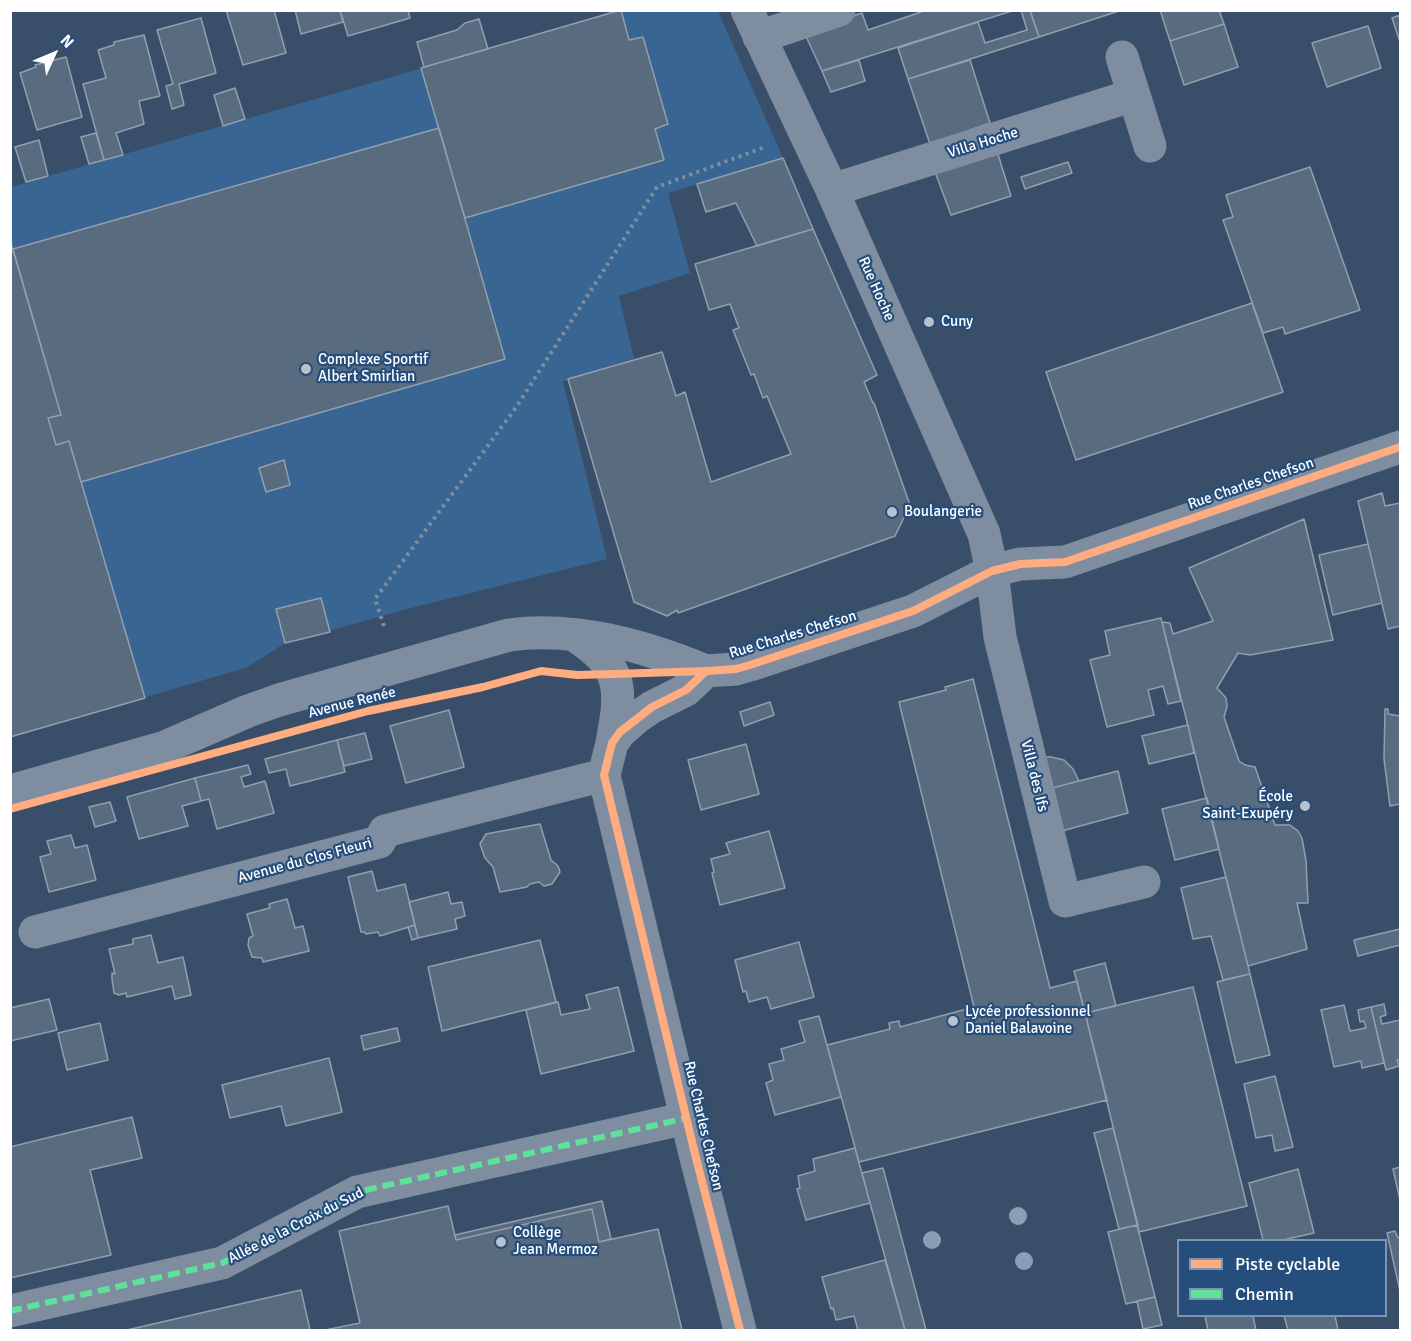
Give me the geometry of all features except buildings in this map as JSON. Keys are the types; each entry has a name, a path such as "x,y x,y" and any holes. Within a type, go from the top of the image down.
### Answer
{"street":[{"path":"753,24 838,10"},
{"name":"Rue Hoche","path":"753,24 832,190 984,534 992,571"},
{"path":"1122,57 1150,146"},
{"name":"Villa Hoche","path":"832,190 1134,95"},
{"name":"Rue Charles Chefson","path":"740,1330 604,775 612,743 620,732 652,707 686,690 706,671 736,669 750,665 913,611 992,571 1020,564 1065,562 1401,447"},
{"name":"Villa des Ifs","path":"992,571 999,637 1065,901 1144,882"},
{"name":"Avenue Renée","path":"10,791 165,747 279,700 510,635 531,633 574,635 641,647 669,655 706,671"},
{"path":"574,635 601,656 614,674 618,700 612,743"},
{"name":"Avenue du Clos Fleuri","path":"35,932 379,842 385,831 604,775"},
{"name":"Allée de la Croix du Sud","path":"10,1311 222,1263 357,1192 687,1118"}],"path":[{"path":"397,666 375,599 517,406 657,187 772,144"}],"shaded area":[{"name":"Complexe Sportif Albert Smirlian","path":"620,11 718,11 783,158 668,193 690,273 619,296 634,359 563,382 607,559 411,608 285,643 248,667 11,737 11,187"}],"marked path":[{"path":"10,1311 222,1263 357,1192 687,1118"}],"cycle path":[{"path":"10,809 368,711 483,687 541,671 577,675 736,669 913,611 992,571 1020,564 1065,562 1400,447"},
{"path":"706,671 686,690 652,707 620,732 612,743 604,775 694,1150 740,1330"}],"place":[{"name":"Cuny","path":"929,322"},
{"name":"Complexe Sportif Albert Smirlian","path":"306,369"},
{"name":"Boulangerie","path":"892,512"},
{"name":"École Saint-Exupéry","path":"1305,806"},
{"name":"Lycée professionnel Daniel Balavoine","path":"953,1021"},
{"name":"Collège Jean Mermoz","path":"501,1242"}]}
